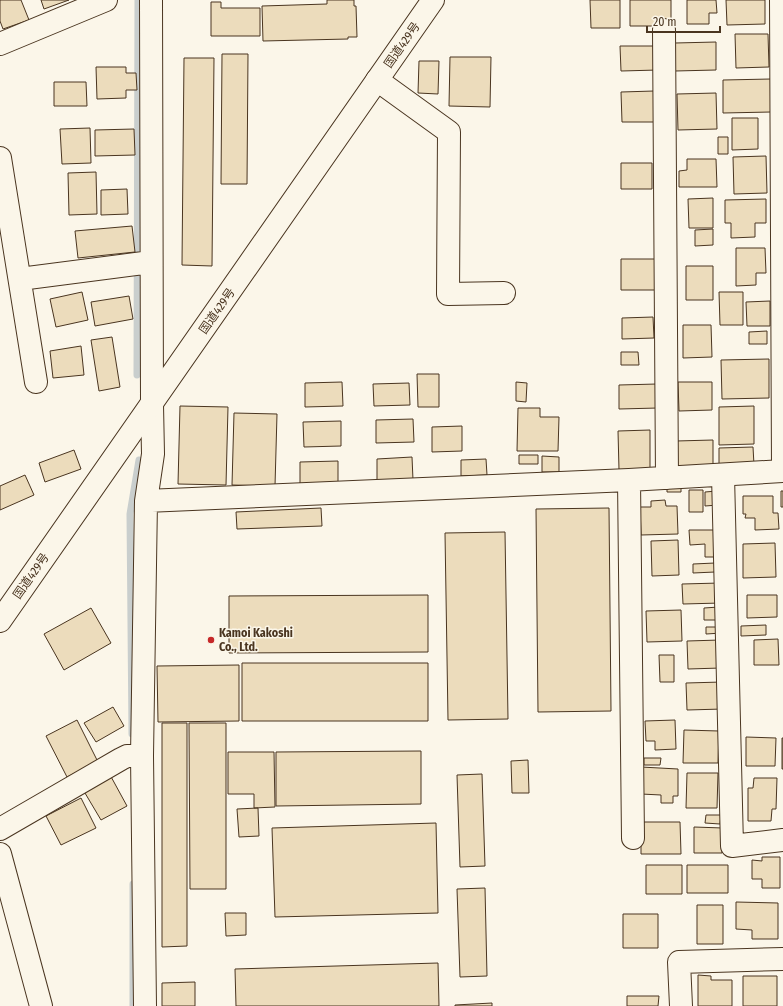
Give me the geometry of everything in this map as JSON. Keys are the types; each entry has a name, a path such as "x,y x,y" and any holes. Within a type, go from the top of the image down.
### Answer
{"main road":[{"path":"0,44 106,0"},
{"path":"145,1006 135,756 146,501 153,454 152,405 142,263 151,0"},
{"name":"国道429号","path":"0,621 433,0"},
{"path":"146,501 629,480 783,471 781,0"},
{"path":"664,30 667,478"},
{"path":"377,80 449,132 448,294 504,293"},
{"path":"0,158 36,382"},
{"path":"20,280 142,263"},
{"path":"723,475 732,846 783,840"},
{"path":"629,480 633,838"},
{"path":"0,829 135,756"},
{"path":"0,854 41,1006"},
{"path":"681,1006 679,962 783,959"}],"building":[{"path":"0,0 21,0 29,20 3,29 0,21"},
{"path":"41,0 69,0 44,9"},
{"path":"327,0 354,0 354,6 356,6 357,37 348,37 348,39 263,41 262,6 327,4"},
{"path":"590,0 620,0 620,28 591,28"},
{"path":"630,0 671,0 671,26 630,26"},
{"path":"687,0 716,0 717,13 709,13 709,24 687,24"},
{"path":"726,0 765,0 765,24 727,25"},
{"path":"211,2 221,2 221,8 260,8 260,36 211,36"},
{"path":"735,34 768,34 769,67 736,68"},
{"path":"716,42 716,70 675,71 675,43"},
{"path":"620,46 658,46 658,70 621,71"},
{"path":"222,54 248,54 247,184 221,184"},
{"path":"450,57 491,57 490,107 449,106"},
{"path":"184,58 214,58 212,266 182,265"},
{"path":"419,61 439,61 438,94 418,93"},
{"path":"96,67 126,67 126,73 136,73 137,90 126,90 126,98 97,99"},
{"path":"771,79 771,112 723,113 723,80"},
{"path":"54,82 86,82 87,106 54,106"},
{"path":"654,91 655,122 622,122 621,92"},
{"path":"716,93 717,129 678,130 677,94"},
{"path":"732,118 758,118 758,149 732,150"},
{"path":"90,128 91,163 62,164 60,129"},
{"path":"134,129 135,155 95,156 95,130"},
{"path":"718,137 728,137 728,154 718,154"},
{"path":"766,156 767,193 734,194 733,157"},
{"path":"687,159 716,159 717,187 679,187 679,171 687,170"},
{"path":"621,163 652,163 652,189 621,189"},
{"path":"96,172 97,214 69,215 68,173"},
{"path":"127,189 128,214 101,215 101,190"},
{"path":"713,198 713,228 689,228 688,199"},
{"path":"766,199 766,223 755,223 755,237 731,238 731,223 725,223 725,200"},
{"path":"132,226 135,252 78,258 75,231"},
{"path":"713,229 713,245 695,246 695,230"},
{"path":"736,248 765,248 766,273 756,273 756,285 736,286"},
{"path":"621,259 655,259 656,290 621,290"},
{"path":"686,266 713,266 713,300 686,300"},
{"path":"82,292 88,320 56,327 50,299"},
{"path":"719,292 743,292 743,325 720,325"},
{"path":"129,296 133,319 95,326 91,302"},
{"path":"770,301 770,326 747,326 746,302"},
{"path":"653,317 654,338 622,339 622,318"},
{"path":"683,325 711,325 712,357 683,358"},
{"path":"767,331 767,344 749,344 749,332"},
{"path":"112,337 120,387 99,391 91,340"},
{"path":"81,346 84,375 53,378 50,351"},
{"path":"621,352 638,352 639,365 621,365"},
{"path":"769,359 769,398 722,399 721,360"},
{"path":"417,374 439,374 439,407 418,407"},
{"path":"342,382 343,406 305,407 305,383"},
{"path":"516,382 527,383 526,402 516,401"},
{"path":"678,382 712,382 712,410 679,411"},
{"path":"409,383 410,405 374,406 373,384"},
{"path":"657,384 658,408 619,409 619,385"},
{"path":"180,406 228,407 226,485 178,484"},
{"path":"754,406 754,444 719,445 719,407"},
{"path":"518,408 540,408 540,417 559,417 558,451 517,451"},
{"path":"234,413 277,414 275,486 232,485"},
{"path":"413,419 414,442 376,443 376,420"},
{"path":"341,421 341,446 304,447 303,422"},
{"path":"462,426 462,451 432,452 432,427"},
{"path":"650,430 650,470 619,470 618,431"},
{"path":"713,440 713,467 676,468 676,441"},
{"path":"753,447 754,465 719,465 719,448"},
{"path":"74,450 81,469 45,482 39,463"},
{"path":"519,455 538,455 538,464 519,464"},
{"path":"542,456 559,457 559,472 542,472"},
{"path":"412,457 413,480 377,481 377,459"},
{"path":"486,459 487,475 461,476 461,460"},
{"path":"338,461 338,486 300,487 300,462"},
{"path":"25,475 34,495 0,510 0,486"},
{"path":"667,485 681,485 681,492 667,492"},
{"path":"689,490 703,490 703,512 689,512"},
{"path":"717,491 718,505 705,506 705,492"},
{"path":"781,491 783,491 783,507 781,507"},
{"path":"743,496 773,496 773,513 778,513 779,529 755,530 755,518 745,518 746,514 743,514"},
{"path":"665,500 666,506 677,506 678,534 641,535 640,507 651,507 651,501"},
{"path":"321,508 322,526 237,529 236,512"},
{"path":"609,508 611,711 538,712 536,509"},
{"path":"689,530 720,530 721,557 705,557 705,544 690,545"},
{"path":"505,532 508,719 448,720 445,533"},
{"path":"678,540 679,575 652,576 651,541"},
{"path":"775,543 776,577 743,578 743,544"},
{"path":"715,563 715,572 693,573 693,564"},
{"path":"720,583 721,603 683,604 682,584"},
{"path":"428,595 428,652 229,653 229,596"},
{"path":"747,595 777,595 777,617 747,618"},
{"path":"719,607 719,620 704,620 704,608"},
{"path":"91,608 111,643 64,670 44,634"},
{"path":"681,610 682,641 647,642 646,611"},
{"path":"766,625 766,635 741,636 741,626"},
{"path":"706,627 722,627 722,633 706,634"},
{"path":"778,639 779,665 754,665 754,640"},
{"path":"720,640 721,668 688,669 687,641"},
{"path":"659,655 674,655 674,682 660,682"},
{"path":"242,663 428,663 428,721 242,721"},
{"path":"239,665 239,721 158,722 157,666"},
{"path":"722,682 723,709 687,710 686,683"},
{"path":"113,707 124,726 96,742 84,723"},
{"path":"77,720 98,762 67,777 46,736"},
{"path":"675,720 676,749 655,750 655,741 646,741 645,721"},
{"path":"162,723 187,723 187,946 162,947"},
{"path":"189,723 226,723 226,889 190,889"},
{"path":"684,730 719,731 718,763 683,763"},
{"path":"746,737 776,738 775,766 746,766"},
{"path":"783,738 783,769 782,769"},
{"path":"421,751 421,804 276,806 276,752"},
{"path":"228,752 274,752 275,807 254,808 254,794 228,794"},
{"path":"644,758 661,758 660,765 644,765"},
{"path":"528,760 529,793 512,793 511,761"},
{"path":"641,767 678,769 678,796 673,796 673,803 661,803 661,795 641,794"},
{"path":"109,773 127,806 101,820 82,788"},
{"path":"687,773 718,773 717,808 686,808"},
{"path":"482,774 485,866 460,867 457,775"},
{"path":"754,778 777,778 776,809 772,809 771,821 748,821 748,788 753,788"},
{"path":"81,798 96,828 61,845 46,816"},
{"path":"258,808 259,836 239,837 237,809"},
{"path":"706,815 721,815 720,824 705,823"},
{"path":"641,822 680,822 681,854 641,854"},
{"path":"436,823 438,913 275,917 272,828"},
{"path":"694,827 723,828 722,853 694,853"},
{"path":"762,857 780,857 780,888 762,888 762,879 752,879 752,860 762,861"},
{"path":"646,865 682,865 682,894 646,894"},
{"path":"687,865 728,865 728,893 687,893"},
{"path":"485,888 487,976 460,977 457,889"},
{"path":"736,902 778,903 778,939 752,939 752,930 736,929"},
{"path":"697,905 723,905 723,944 697,944"},
{"path":"225,913 246,913 246,935 226,936"},
{"path":"623,914 658,914 658,948 623,948"},
{"path":"438,963 439,1006 236,1006 235,969"},
{"path":"698,975 711,976 711,980 732,980 732,1006 698,1006"},
{"path":"743,976 777,976 777,1006 743,1006"},
{"path":"195,982 195,1006 162,1006 162,983"},
{"path":"627,996 659,996 658,1006 627,1006"},
{"path":"492,1003 492,1006 455,1006 455,1005"}],"waterway":[{"path":"137,375 138,0"},
{"path":"132,734 130,514 139,460"},
{"path":"133,884 133,1006"}],"place":[{"name":"Kamoi Kakoshi Co., Ltd.","path":"211,640"}]}
